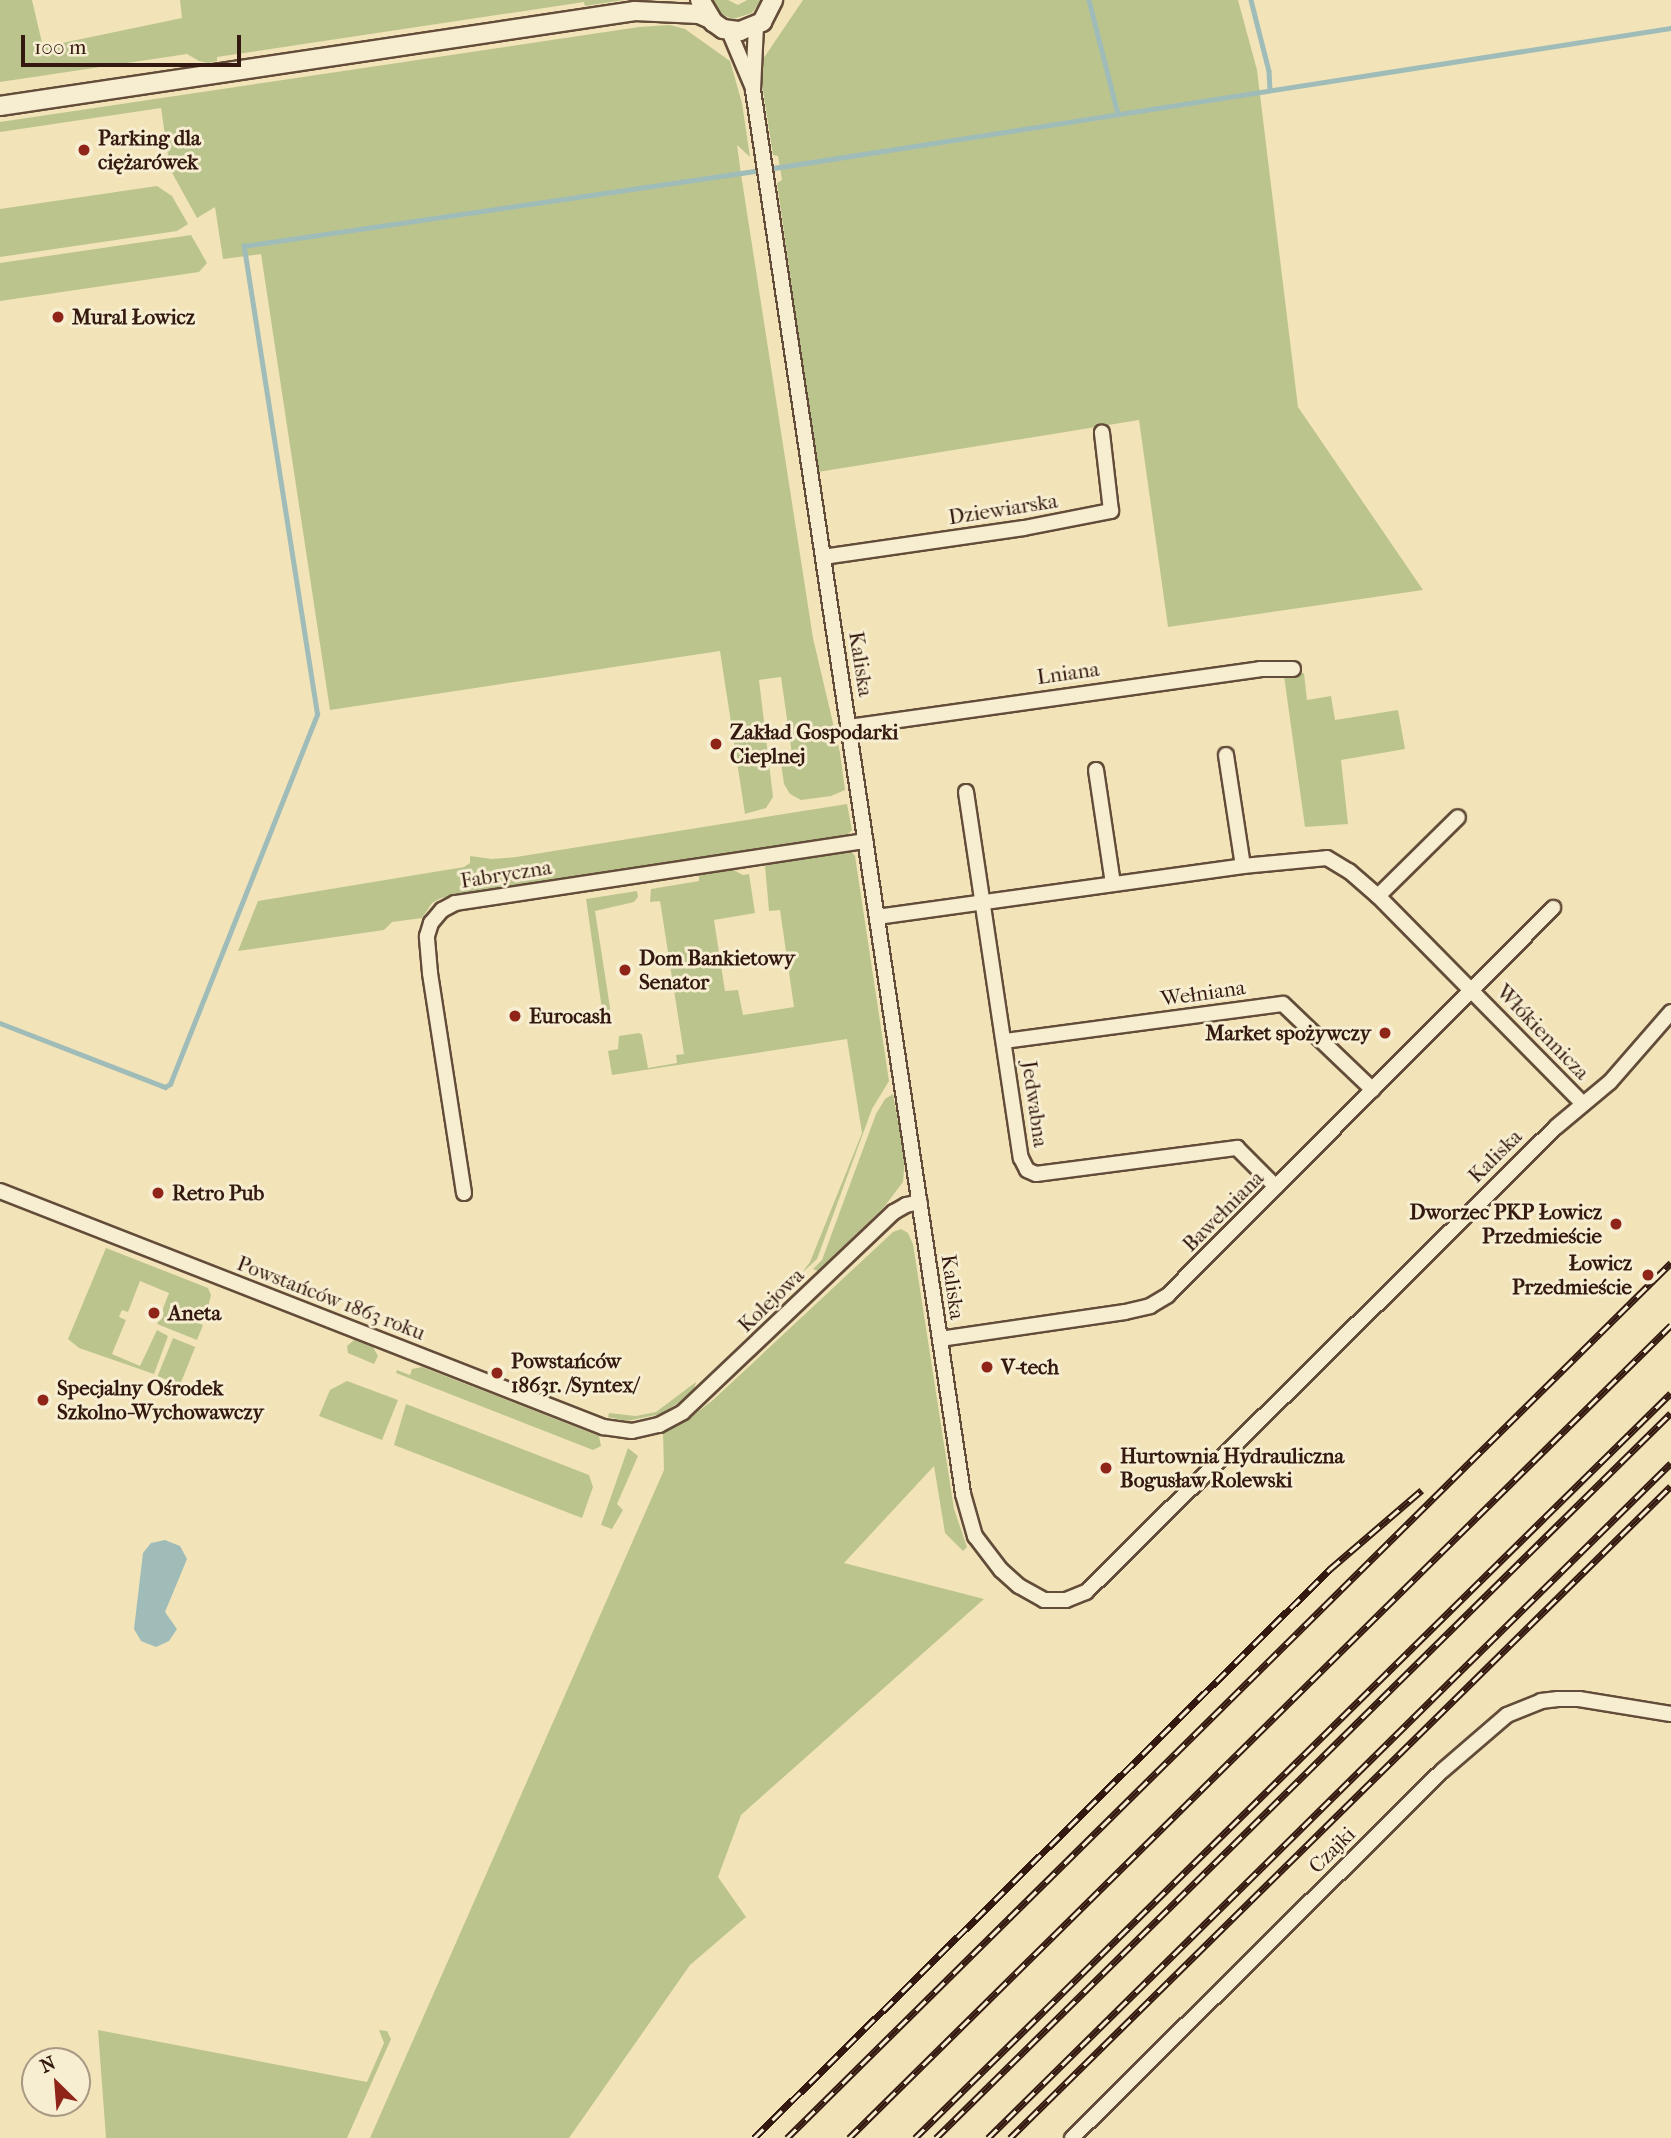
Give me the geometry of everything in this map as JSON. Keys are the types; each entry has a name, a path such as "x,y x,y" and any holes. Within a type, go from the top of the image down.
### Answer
{"street":[{"path":"635,11 664,0"},
{"path":"700,0 708,18"},
{"path":"0,106 635,11 699,14 729,31 740,32 756,26 766,17 774,0"},
{"name":"Kaliska","path":"756,26 753,90 967,1516 975,1536 1001,1570 1035,1596 1059,1601 1086,1592 1528,1153 1610,1082 1671,1012"},
{"name":"Kaliska","path":"729,31 753,90"},
{"name":"Dziewiarska","path":"823,557 1024,528 1111,511 1102,433"},
{"name":"Lniana","path":"849,727 1260,669 1293,669"},
{"path":"1226,755 1243,866"},
{"path":"1096,770 1112,884"},
{"path":"966,792 982,902"},
{"path":"1378,896 1458,817"},
{"name":"Fabryczna","path":"464,1193 427,936 431,923 442,910 455,903 866,841"},
{"name":"Włókiennicza","path":"877,917 1243,866 1327,858 1349,871 1378,896 1583,1104"},
{"name":"Jedwabna","path":"982,902 1021,1158 1027,1170 1036,1174 1237,1148 1276,1187"},
{"name":"Włókiennicza","path":"1472,990 1553,908"},
{"name":"Bawełniana","path":"940,1339 1125,1312 1150,1306 1168,1295 1472,990"},
{"name":"Wełniana","path":"1005,1041 1283,1004 1292,1009 1373,1090"},
{"name":"Powstańców 1863 roku","path":"0,1191 603,1427 632,1431 649,1428"},
{"name":"Kolejowa","path":"649,1428 683,1412 894,1212 919,1202"},
{"name":"Czajki","path":"1072,2138 1442,1771 1507,1715 1541,1701 1558,1699 1579,1699 1671,1714"}],"green space":[{"path":"0,0 32,0 43,47 182,18 180,0 624,0 585,6 584,2 217,57 217,61 208,63 187,54 0,82"},
{"path":"712,0 728,0 738,5 747,0 761,0 752,13 733,19 721,14"},
{"path":"803,0 1238,0 1257,70 1298,407 1423,590 1168,627 1139,420 818,472 777,183 782,180 778,156 773,155 759,65"},
{"path":"670,25 685,29 730,61 742,103 750,157 737,145 741,174 813,638 840,753 845,790 831,796 801,800 790,794 784,784 781,763 793,761 781,677 759,680 773,797 766,808 745,814 720,651 330,710 261,254 223,259 215,207 197,218 170,169 161,108 0,132 0,122 639,27"},
{"path":"157,186 172,196 188,224 177,231 0,257 0,209"},
{"path":"191,235 207,263 199,272 0,301 0,263"},
{"path":"1304,673 1307,700 1331,696 1335,720 1398,710 1405,749 1341,760 1348,824 1305,827 1284,676"},
{"path":"847,804 852,830 846,836 441,898 432,903 422,918 392,922 384,930 238,951 258,901 464,867 470,863 470,856 492,859 516,857"},
{"path":"851,851 855,856 889,1081 872,1109 817,1259 802,1273 810,1262 862,1133 847,1039 612,1075 608,1051 618,1049 619,1036 639,1033 642,1035 648,1068 677,1063 676,1055 684,1054 660,901 650,902 651,889 699,881 699,872 728,867 743,875 749,874 755,913 714,920 725,991 738,990 743,1015 794,1007 780,910 769,911 765,866 775,861"},
{"path":"637,891 638,897 634,902 595,911 611,1014 603,1016 586,899"},
{"path":"893,1094 905,1159 903,1182 884,1207 818,1271 813,1269 822,1260 876,1114 885,1099"},
{"path":"901,1229 908,1233 913,1244 954,1509 967,1547 963,1551 945,1533 934,1466 844,1563 984,1599 741,1815 718,1877 746,1917 690,1965 569,2138 370,2138 664,1470 663,1433 686,1421 713,1400 893,1232"},
{"path":"106,1248 208,1288 211,1295 205,1321 185,1313 183,1316 203,1325 197,1340 157,1324 169,1293 140,1281 128,1312 122,1310 119,1317 126,1320 112,1354 140,1366 157,1330 168,1336 154,1374 79,1348 68,1339"},
{"path":"173,1338 195,1347 180,1385 158,1376"},
{"path":"354,1340 373,1347 378,1356 374,1364 348,1353 347,1346"},
{"path":"422,1367 599,1436 601,1446 593,1450 396,1373 397,1370 410,1375 412,1369"},
{"path":"347,1381 398,1400 382,1440 319,1416 330,1390"},
{"path":"696,1382 694,1389 681,1401 661,1414 627,1421 608,1417 609,1413 636,1416 656,1412"},
{"path":"406,1404 589,1475 593,1487 582,1518 394,1445"},
{"path":"628,1448 638,1456 617,1504 623,1510 612,1529 601,1525"},
{"path":"98,2030 367,2082 384,2043 379,2030 387,2031 391,2039 347,2138 106,2138"}],"water":[{"path":"165,1540 180,1546 187,1559 165,1612 177,1629 169,1641 156,1647 141,1641 134,1629 143,1553 151,1543"}],"waterway":[{"path":"1089,0 1118,114"},
{"path":"1251,0 1269,71 1270,90"},
{"path":"0,1023 165,1087 170,1084 317,714 244,246 748,172 1671,28"}],"railway":[{"path":"787,2138 1671,1263"},
{"path":"849,2138 1671,1325"},
{"path":"915,2138 1671,1393"},
{"path":"936,2138 1671,1413"},
{"path":"988,2138 1671,1463"},
{"path":"1010,2138 1671,1486"},
{"path":"754,2138 1330,1569 1422,1490"}],"place":[{"name":"Parking dla ciężarówek","path":"84,150"},
{"name":"Mural Łowicz","path":"58,317"},
{"name":"Zakład Gospodarki Cieplnej","path":"716,744"},
{"name":"Dom Bankietowy Senator","path":"625,970"},
{"name":"Eurocash","path":"515,1016"},
{"name":"Market spożywczy","path":"1385,1033"},
{"name":"Retro Pub","path":"158,1193"},
{"name":"Dworzec PKP Łowicz Przedmieście","path":"1616,1224"},
{"name":"Łowicz Przedmieście","path":"1648,1275"},
{"name":"Aneta","path":"154,1313"},
{"name":"V-tech","path":"987,1367"},
{"name":"Powstańców 1863r. /Syntex/","path":"497,1373"},
{"name":"Specjalny Ośrodek Szkolno-Wychowawczy","path":"43,1400"},
{"name":"Hurtownia Hydrauliczna Bogusław Rolewski","path":"1106,1468"}]}
